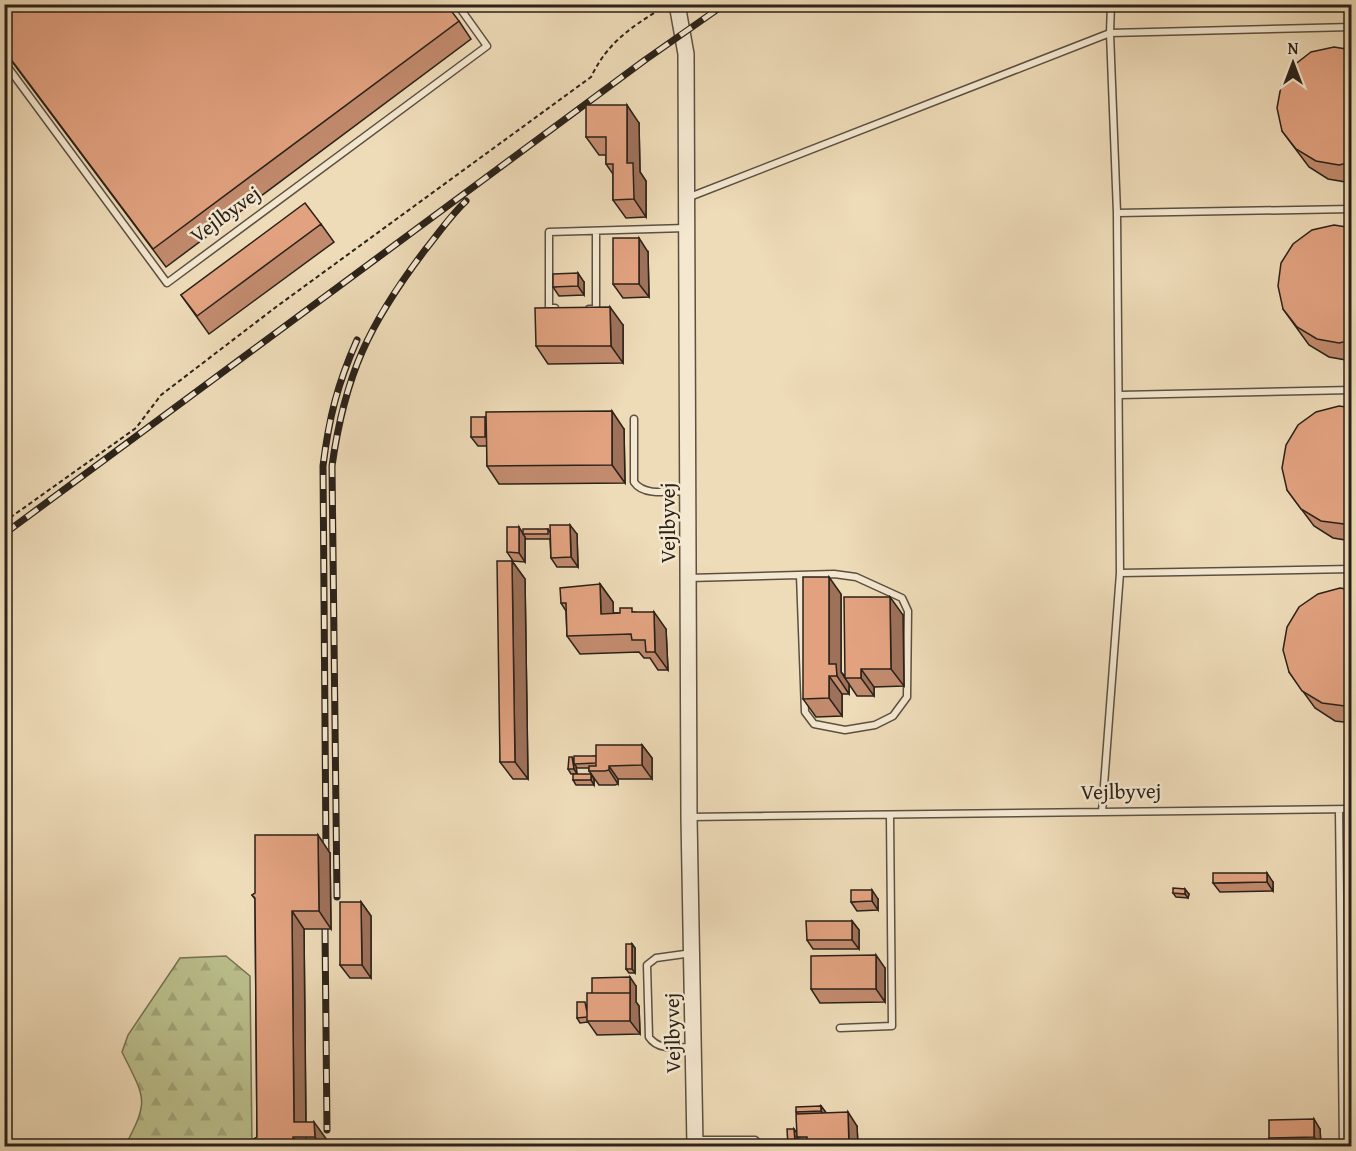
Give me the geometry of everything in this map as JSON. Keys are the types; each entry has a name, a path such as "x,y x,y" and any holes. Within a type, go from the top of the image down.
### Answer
{"street":[{"name":"Vejlbyvej","path":"677,4 686,54 689,817 695,1143"}],"lane":[{"name":"Vejlbyvej","path":"4,62 167,283 488,46 457,4"},
{"path":"1102,812 1120,573 1120,395 1111,4"},
{"path":"686,198 1110,33 1352,27"},
{"path":"1117,213 1352,209"},
{"path":"560,309 549,308 549,232 687,228"},
{"path":"584,309 596,309 596,231"},
{"path":"1120,395 1352,390"},
{"path":"634,419 634,482 638,488 648,492 688,491"},
{"path":"1120,573 1352,569"},
{"path":"688,578 834,574 856,578 902,598 908,611 907,697 893,716 875,725 844,730 814,724 805,712 800,575"},
{"name":"Vejlbyvej","path":"689,817 1352,809"},
{"path":"1339,810 1343,1146"},
{"path":"840,1028 892,1026 890,815"},
{"path":"692,953 656,958 647,965 649,1037 653,1043 661,1047 694,1047"},
{"name":"Vejlbyvej","path":"695,1143 755,1140 761,1146"}],"path":[{"path":"4,522 136,428 161,395 591,77 602,54 634,26 666,5"}],"green space":[{"path":"226,956 250,976 252,1146 125,1146 138,1118 142,1099 136,1080 122,1052 128,1035 180,958"}],"building":[{"path":"4,4 446,4 459,21 153,249 4,50"},
{"path":"1334,47 1352,50 1352,162 1339,165 1316,161 1296,149 1282,131 1277,108 1281,86 1293,66 1311,52"},
{"path":"586,105 627,105 627,163 633,163 634,199 613,200 613,164 606,164 606,137 586,137"},
{"path":"305,203 321,224 197,316 181,295"},
{"path":"1334,225 1352,228 1352,340 1339,343 1317,339 1297,327 1283,309 1278,286 1281,263 1293,244 1312,230"},
{"path":"613,238 639,238 639,284 613,284"},
{"path":"578,273 578,286 553,287 553,274"},
{"path":"610,307 611,346 536,346 535,308"},
{"path":"1339,406 1352,408 1352,522 1344,524 1321,521 1301,509 1287,490 1282,468 1286,445 1298,425 1316,412"},
{"path":"612,411 612,465 487,466 486,412"},
{"path":"471,417 485,417 485,437 471,437"},
{"path":"550,525 570,525 571,557 551,558"},
{"path":"507,527 519,527 519,553 507,552"},
{"path":"523,529 548,529 548,534 523,534"},
{"path":"497,561 512,561 515,762 500,762"},
{"path":"803,577 829,577 829,664 836,664 837,676 829,676 829,698 803,699"},
{"path":"600,584 601,614 620,613 620,608 632,608 632,612 654,612 655,652 646,652 645,640 632,640 631,634 567,636 566,603 561,603 560,588"},
{"path":"1340,588 1352,590 1352,705 1345,706 1322,703 1302,691 1289,672 1283,650 1287,627 1299,607 1318,594"},
{"path":"844,597 890,597 891,669 861,669 861,678 845,678"},
{"path":"596,745 642,745 642,765 609,766 609,770 605,771 589,771 589,766 596,766"},
{"path":"574,756 596,756 596,763 574,764"},
{"path":"569,757 572,757 574,769 568,769"},
{"path":"573,774 591,774 591,780 573,780"},
{"path":"255,835 318,835 319,911 292,911 294,1122 314,1122 315,1137 293,1137 293,1146 257,1146 257,1141 254,1139 257,1137 255,898 252,895 255,893"},
{"path":"1213,873 1267,873 1267,882 1213,883"},
{"path":"1173,888 1185,889 1185,894 1173,893"},
{"path":"851,890 872,890 872,901 851,902"},
{"path":"340,902 361,902 362,965 340,965"},
{"path":"806,921 852,921 852,940 807,940"},
{"path":"626,944 632,944 632,969 626,969"},
{"path":"876,955 876,989 811,989 811,956"},
{"path":"630,977 630,993 592,993 592,978"},
{"path":"587,993 630,993 630,1021 587,1021"},
{"path":"577,1002 585,1002 587,1017 577,1018"},
{"path":"821,1106 821,1111 796,1112 796,1107"},
{"path":"848,1112 849,1146 788,1146 787,1129 794,1129 795,1141 807,1141 807,1137 797,1137 796,1114"},
{"path":"1314,1119 1314,1137 1269,1138 1269,1120"}],"railway":[{"path":"4,534 645,60 725,4"},
{"path":"337,897 332,466 337,433 352,377 374,327 405,277 466,201"},
{"path":"326,853 323,466 335,402 357,340"},
{"path":"325,929 327,1130"}]}
